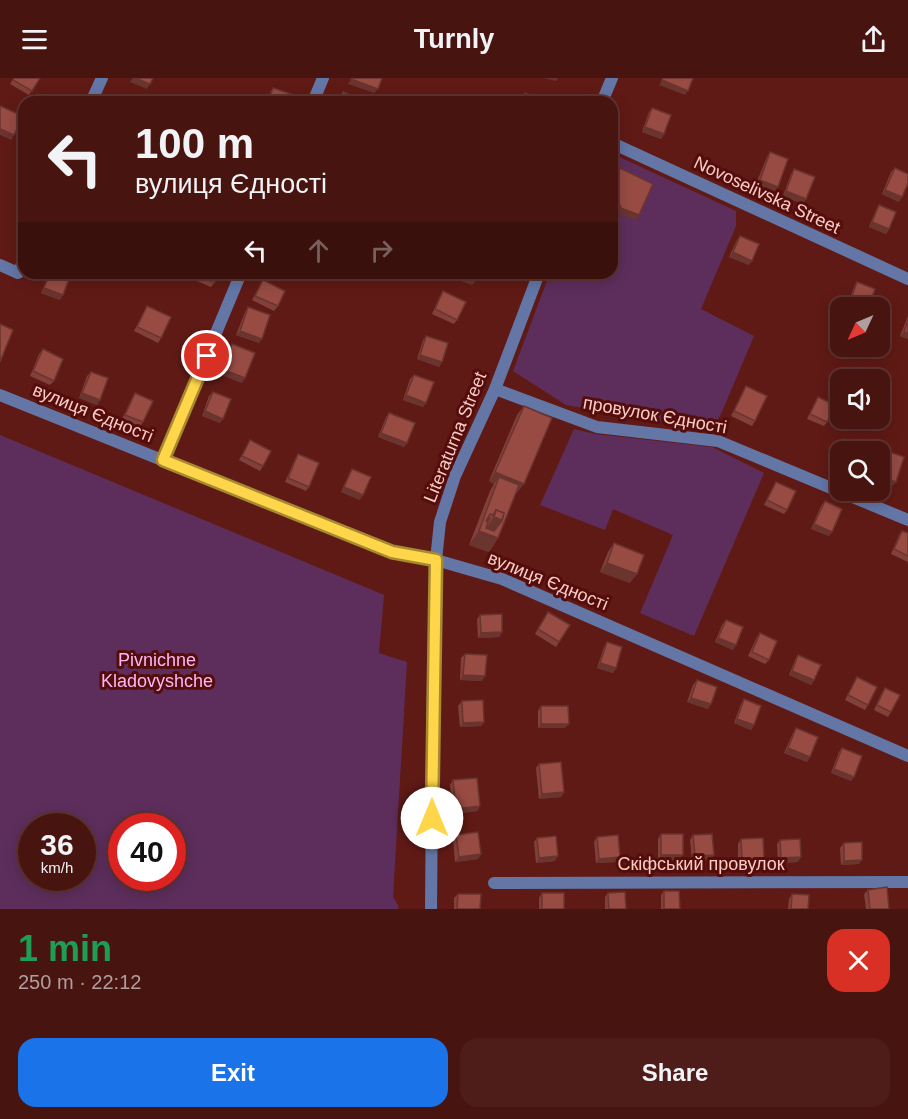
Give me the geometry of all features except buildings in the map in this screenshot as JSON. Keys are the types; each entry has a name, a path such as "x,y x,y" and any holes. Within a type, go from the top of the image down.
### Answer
{"street":[{"path":"94,96 102,78"},
{"path":"316,96 323,78"},
{"path":"604,96 612,78"},
{"name":"Novoselivska Street","path":"618,146 908,279"},
{"path":"0,265 18,273"},
{"path":"163,460 238,279"},
{"name":"Literaturna Street","path":"431,909 436,560 440,522 455,476 495,389 537,279"},
{"name":"провулок Єдності","path":"495,389 597,427 718,441 908,520"},
{"name":"вулиця Єдності","path":"0,395 392,552 436,560 502,579 908,756"},
{"name":"Скіфський провулок","path":"494,883 908,882"}],"green space":[{"path":"618,156 736,211 736,226 701,309 754,336 721,414 711,430 566,405 513,371 548,279 618,279 618,213 636,220 650,189 618,173"},
{"path":"574,429 595,434 712,447 764,473 694,636 640,613 673,535 613,509 605,530 540,505"},
{"name":"Pivnichne Kladovyshche","path":"0,435 384,595 379,653 407,662 393,897 398,909 0,909"}],"route":[{"path":"207,356 163,460 392,552 436,560 432,818"}]}
